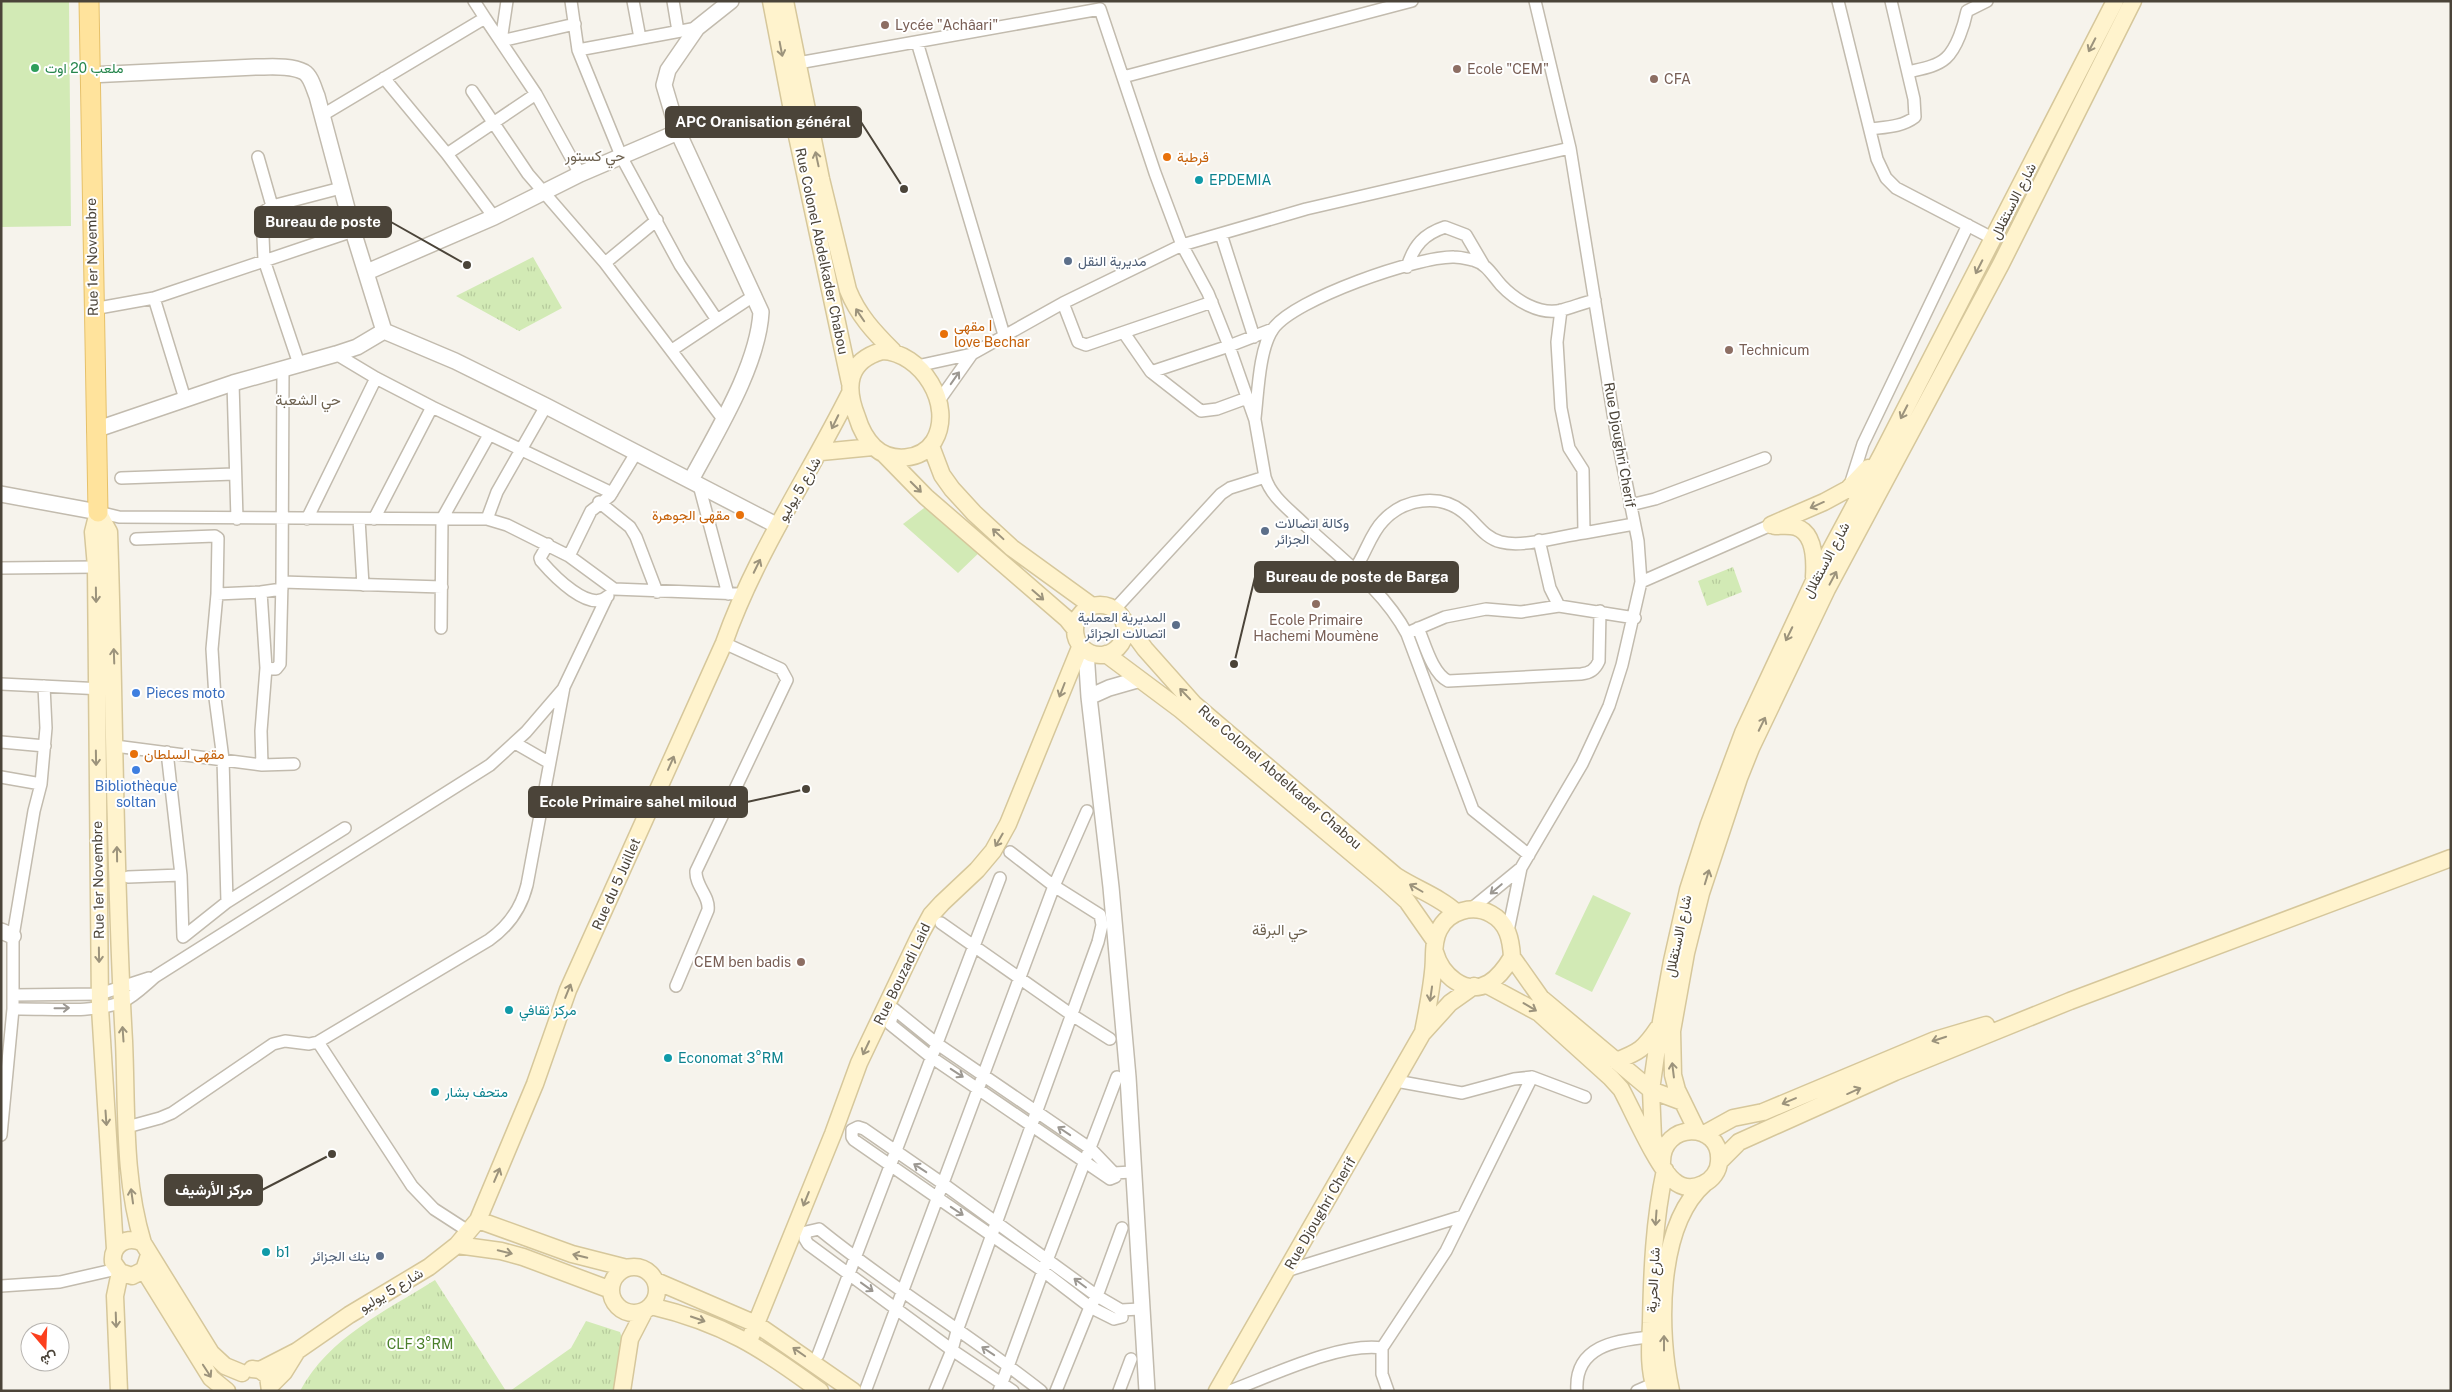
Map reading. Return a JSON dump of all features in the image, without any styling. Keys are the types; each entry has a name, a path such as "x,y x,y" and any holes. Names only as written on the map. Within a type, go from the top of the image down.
{"main road":[{"name":"Rue 1er Novembre","path":"88,1 98,512 93,532 96,567 100,1001 115,1249"},
{"name":"Rue Colonel Abdelkader Chabou","path":"771,1 797,136 850,388"},
{"name":"Rue Colonel Abdelkader Chabou","path":"785,1 821,179 848,290 854,305 866,324 892,351"},
{"name":"شارع الاستقلال","path":"1663,1164 1653,1138 1651,1090 1660,1027 1688,890 1708,824 1743,732 1814,581 1994,239 2114,1"},
{"name":"شارع الاستقلال","path":"1701,1132 1683,1102 1673,1075 1672,1031 1678,994 1701,894 1725,818 1751,748 1827,589 2001,264 2132,1"},
{"path":"878,450 893,456 910,458 923,453 931,446 938,434 940,423 938,402 929,379 905,356 892,351 882,351 862,359 855,369 850,388 861,429 878,450 926,498 1067,619 1075,629"},
{"name":"شارع 5 يوليو","path":"778,526 821,452 850,388"},
{"path":"931,446 942,475 952,489 974,512 1012,548 1092,606"},
{"name":"شارع 5 يوليو","path":"821,452 878,450"},
{"path":"1771,525 1824,502 1848,489 1882,454"},
{"name":"Rue 1er Novembre","path":"98,512 109,532 115,688 121,995 127,1127 132,1202 145,1256"},
{"path":"1771,525 1797,527 1808,537 1815,556 1814,581"},
{"name":"Rue du 5 Juillet","path":"473,1225 535,1084 568,990 724,643 736,594 778,526"},
{"path":"1104,605 1118,614 1125,630 1123,641 1116,650 1096,655 1084,648 1076,637 1075,629 1080,615 1092,606 1104,605"},
{"name":"Rue Colonel Abdelkader Chabou","path":"1118,614 1173,682 1202,710 1396,876 1421,892 1464,911"},
{"name":"Rue Bouzadi Laid","path":"749,1341 833,1134 859,1063 897,981 931,915 993,851 1008,824 1084,648"},
{"name":"Rue Colonel Abdelkader Chabou","path":"1106,654 1137,680 1181,710 1386,882 1407,901 1435,947"},
{"path":"1435,947 1438,963 1452,980 1480,985 1539,1013 1597,1063 1621,1089 1669,1177 1681,1186 1697,1187 1705,1184 1712,1178 1719,1162 1740,1142 1895,1072 2070,1001 2451,858"},
{"path":"1422,1034 1430,1002 1435,947 1439,929 1447,920 1464,911 1482,910 1492,915 1508,931 1512,957 1541,998 1651,1090 1683,1102"},
{"path":"1422,1034 1450,1003 1498,976 1512,957"},
{"path":"1663,1164 1666,1144 1674,1136 1684,1131 1701,1132 1733,1118 1763,1112 1934,1040 2070,1001"},
{"path":"1616,1061 1634,1055 1643,1049 1660,1027"},
{"name":"Rue Djoughri Cherif","path":"1217,1391 1422,1034"},
{"path":"1701,1132 1716,1146 1719,1162"},
{"name":"شارع الحرية","path":"1655,1387 1650,1365 1651,1286 1657,1206 1663,1164"},
{"name":"شارع الحرية","path":"1671,1391 1664,1351 1668,1262 1681,1219 1693,1194 1705,1184"},
{"path":"473,1225 627,1268"},
{"name":"شارع 5 يوليو","path":"242,1374 250,1369 260,1370 297,1351 349,1315 429,1266 457,1245 473,1225"},
{"path":"119,1391 115,1296 119,1271 113,1257 115,1249 128,1240 145,1256 211,1353 225,1366 242,1374 238,1380 237,1391"},
{"path":"457,1245 494,1250 522,1257 611,1290"},
{"path":"119,1271 132,1276 145,1256"},
{"path":"145,1256 211,1378 227,1391"},
{"path":"820,1391 749,1341 709,1323 648,1308 629,1312 622,1309 615,1303 611,1290 617,1274 634,1266 647,1270 656,1281 756,1324 859,1390"},
{"path":"622,1391 630,1339 658,1292 656,1281"},
{"path":"622,1309 630,1339"},
{"name":"شارع 5 يوليو","path":"271,1388 297,1351"},
{"path":"260,1370 268,1376 271,1388"}],"street":[{"path":"474,1 536,94 580,174"},
{"path":"501,42 507,1"},
{"path":"571,1 578,50 622,158 680,265 717,320"},
{"path":"633,1 640,38"},
{"path":"673,1 678,31"},
{"path":"1,494 119,517 487,519 507,525 548,544 569,556 614,589 736,594 695,482 747,367 760,332 761,312 755,295 717,219 678,132 664,85 668,70 697,28 731,1"},
{"path":"1123,77 1412,1"},
{"name":"Rue Djoughri Cherif","path":"1521,868 1582,764 1609,706 1635,618 1641,582 1634,524 1616,432 1570,148 1535,1"},
{"path":"1838,1 1876,159 1886,178 1896,188 1994,239"},
{"path":"1870,129 1908,123 1915,117 1914,99 1891,1"},
{"path":"1908,72 1927,67 1946,57 1961,30 1968,10 1986,1"},
{"path":"798,63 916,42 1099,5 1155,173 1182,245 1212,302 1229,346 1255,420 1265,477 1274,494 1391,608 1407,634 1473,810 1529,855"},
{"path":"321,116 485,18"},
{"path":"501,42 575,24"},
{"path":"578,50 697,28"},
{"path":"916,42 1004,335"},
{"path":"89,75 281,67 304,72 310,79 353,231 384,331"},
{"path":"384,78 447,154 494,216"},
{"path":"472,91 528,174 605,263 723,419"},
{"path":"447,154 536,94"},
{"path":"367,272 544,193 580,174 622,158 678,132"},
{"path":"917,366 972,354 1063,303 1182,245 1306,209 1570,148"},
{"path":"258,158 272,206"},
{"path":"299,364 264,260 262,213 272,206 341,188"},
{"path":"605,263 657,220"},
{"path":"1848,489 1863,444 1901,360 1968,225"},
{"path":"1407,267 1410,256 1425,236 1445,227 1466,235 1483,264 1501,285 1524,304 1542,309 1561,310 1595,300"},
{"path":"93,308 154,298 353,231"},
{"path":"1221,234 1254,337"},
{"path":"1151,372 1273,329 1292,311 1313,299 1358,281 1407,267 1454,257 1483,264"},
{"path":"672,350 755,295"},
{"path":"154,298 185,399"},
{"path":"1063,303 1078,342 1086,345 1212,302"},
{"path":"1561,310 1557,342 1561,408 1570,448 1583,470 1584,532"},
{"path":"1255,420 1265,350 1273,329"},
{"path":"95,430 233,383 357,347 384,331"},
{"path":"384,331 454,361 546,406 778,526"},
{"path":"1124,333 1151,372 1201,411 1218,409 1247,398"},
{"path":"336,354 376,378 432,407 521,452 612,494"},
{"path":"938,402 972,354"},
{"path":"266,668 276,668 280,664 283,519 281,434 284,368"},
{"path":"307,519 376,378"},
{"path":"233,383 234,474 237,518"},
{"path":"487,519 497,492 546,406"},
{"path":"374,519 432,407"},
{"path":"441,628 442,519 489,435"},
{"path":"569,556 591,510 599,502 612,494 636,453"},
{"path":"1630,506 1655,499 1765,458"},
{"path":"121,478 234,474"},
{"path":"1118,614 1221,494 1230,488 1265,477"},
{"path":"1354,570 1382,522 1397,510 1424,499 1437,500 1461,510 1489,538 1502,543 1539,540 1634,524"},
{"path":"599,502 630,527 636,537 657,592"},
{"path":"359,519 363,585"},
{"path":"1641,582 1771,525"},
{"path":"136,539 215,536 218,538 217,594 212,649 215,698 223,759 227,902"},
{"path":"1539,540 1550,588 1559,606"},
{"path":"548,544 540,558 544,565 584,599 597,602 606,599"},
{"path":"1,568 96,567"},
{"path":"217,594 262,592 282,586 363,585 442,587"},
{"path":"127,1127 172,1113 273,1044 285,1041 305,1044 318,1042 489,940 507,926 520,907 527,885 548,762 564,687 606,599 614,589"},
{"path":"262,592 266,668 261,731 262,765"},
{"path":"1407,634 1445,617 1486,609 1521,612 1559,606 1635,618"},
{"path":"1418,628 1437,671 1442,678 1448,681 1573,675 1588,673 1596,668 1599,655 1600,611"},
{"path":"676,986 708,910 708,901 697,880 696,871 786,680 781,669 724,643"},
{"path":"1084,648 1112,897 1128,1077 1140,1309 1147,1391"},
{"path":"1089,697 1109,688 1137,680"},
{"path":"1,684 97,689 115,688"},
{"path":"1,1135 14,995 7,933 34,811 42,784 45,746 44,686"},
{"path":"13,1009 100,1001 121,995 134,995 156,976 480,771 515,743 564,687"},
{"path":"1,742 45,746"},
{"path":"515,743 548,762"},
{"path":"115,746 262,765 294,764"},
{"path":"167,752 181,875 183,937 227,902 345,828"},
{"path":"1,777 42,784"},
{"path":"859,1390 896,1309 936,1197 1021,978 1054,886 1086,811"},
{"path":"935,1391 952,1350 957,1331 1098,942 1102,920 1100,916 1054,886 1010,852"},
{"path":"1464,911 1521,868"},
{"path":"1508,931 1521,868"},
{"path":"128,877 181,875"},
{"path":"818,1355 850,1275 894,1151 972,946 1000,878"},
{"path":"941,923 1072,1015 1110,1039"},
{"path":"14,995 100,1001"},
{"path":"936,1043 894,1009 890,1024 931,1056 980,1081 1036,1112 1091,1149 1114,1173 1115,1178 1110,1179 1032,1125 980,1081 936,1043"},
{"path":"318,1042 412,1186 434,1209 473,1225"},
{"path":"1001,1386 1042,1270 1091,1149 1117,1077"},
{"path":"1388,1391 1382,1374 1382,1348 1446,1251 1532,1077"},
{"path":"1396,1081 1462,1093 1514,1079 1532,1077 1585,1097"},
{"path":"1121,1310 1122,1316 1114,1319 1090,1308 1042,1270 890,1163 854,1140 852,1130 858,1127 864,1129 1047,1258 1097,1296 1121,1310 1140,1309"},
{"path":"1114,1173 1132,1172"},
{"path":"1286,1271 1463,1216"},
{"path":"1056,1391 1090,1308 1097,1296 1122,1228"},
{"path":"1013,1391 1001,1386 808,1244 805,1238 806,1232 819,1229 855,1258 957,1331 1008,1364 1041,1391"},
{"path":"1,1286 60,1282 119,1271"},
{"path":"1577,1391 1576,1380 1581,1368 1593,1352 1607,1344 1622,1339 1650,1337"},
{"path":"1230,1391 1346,1350 1367,1346 1382,1348"},
{"path":"1119,1391 1131,1359"},
{"path":"1637,1391 1655,1387"}],"green space":[{"name":"ملعب 20 اوت","path":"1,1 69,1 71,226 1,227"},
{"path":"533,257 562,308 519,331 456,296"},
{"path":"932,502 984,548 958,573 903,524"},
{"path":"1733,567 1742,592 1707,606 1698,581"},
{"path":"1593,895 1631,913 1592,992 1555,974"},
{"name":"CLF 3°RM","path":"435,1280 506,1391 300,1391 326,1355 343,1340 378,1315"},
{"path":"586,1321 620,1332 623,1341 615,1391 510,1391 571,1348"}],"place":[{"name":"Lycée \"Achâari\"","path":"885,25"},
{"name":"ملعب 20 اوت","path":"35,68"},
{"name":"Ecole \"CEM\"","path":"1457,69"},
{"name":"CFA","path":"1654,79"},
{"name":"قرطبة","path":"1167,157"},
{"name":"EPDEMIA","path":"1199,180"},
{"name":"APC Oranisation général","path":"904,189"},
{"name":"مديرية النقل","path":"1068,261"},
{"name":"Bureau de poste","path":"467,265"},
{"name":"مقهى I love Bechar","path":"944,334"},
{"name":"Technicum","path":"1729,350"},
{"name":"مقهى الجوهرة","path":"740,515"},
{"name":"وكالة اتصالات الجزائر","path":"1265,531"},
{"name":"Ecole Primaire Hachemi Moumène","path":"1316,604"},
{"name":"المديرية العملية اتصالات الجزائر","path":"1176,625"},
{"name":"Bureau de poste de Barga","path":"1234,664"},
{"name":"Pieces moto","path":"136,693"},
{"name":"مقهى السلطان","path":"134,754"},
{"name":"Bibliothèque soltan","path":"136,770"},
{"name":"Ecole Primaire sahel miloud","path":"806,789"},
{"name":"CEM ben badis","path":"801,962"},
{"name":"مركز ثقافي","path":"509,1010"},
{"name":"Economat 3°RM","path":"668,1058"},
{"name":"متحف بشار","path":"435,1092"},
{"name":"مركز الأرشيف","path":"332,1154"},
{"name":"b1","path":"266,1252"},
{"name":"بنك الجزائر","path":"380,1256"}],"district":[{"name":"حي كستور","path":"595,156"},
{"name":"حي الشعبة","path":"308,400"},
{"name":"حي البرقة","path":"1280,930"}]}
